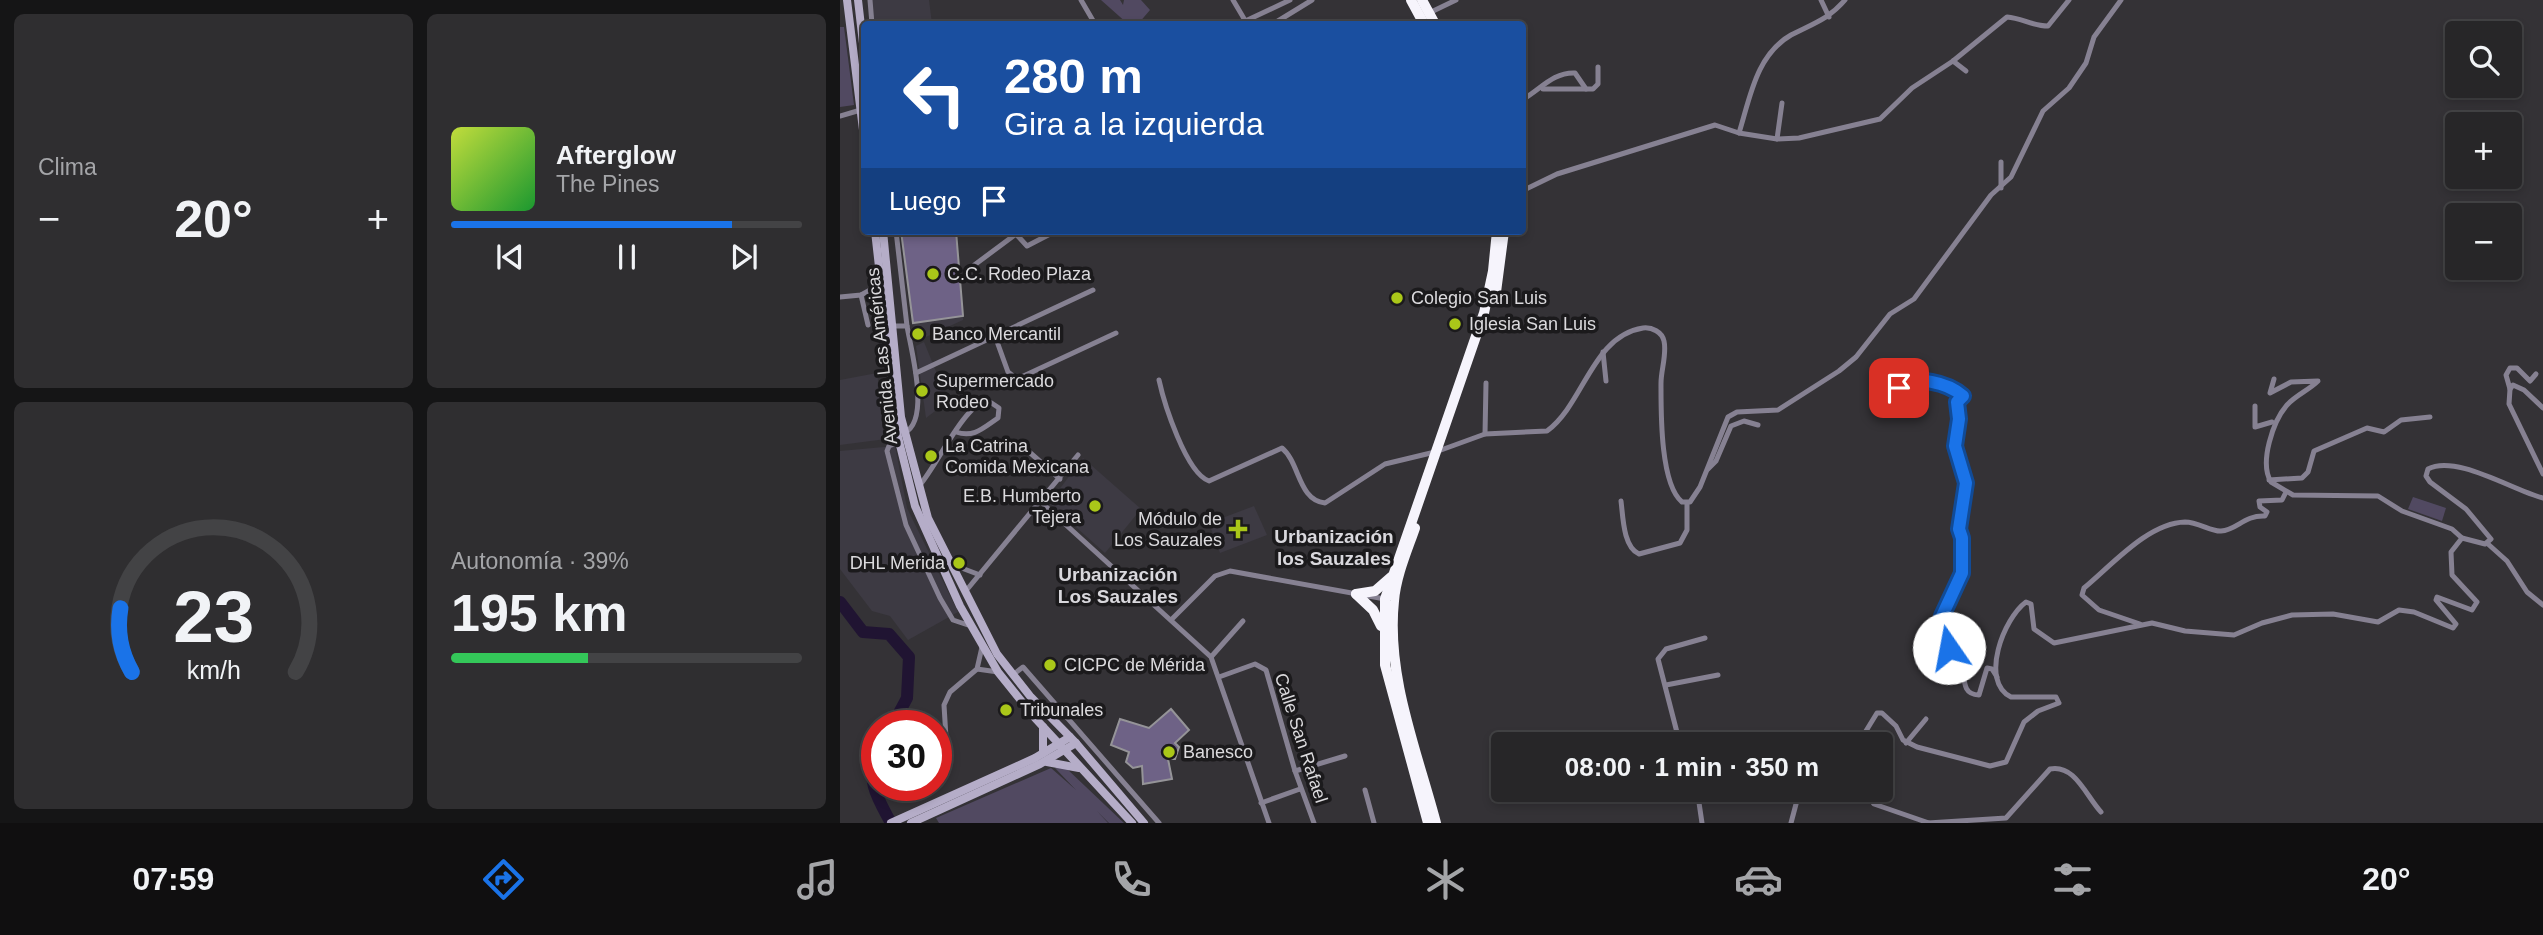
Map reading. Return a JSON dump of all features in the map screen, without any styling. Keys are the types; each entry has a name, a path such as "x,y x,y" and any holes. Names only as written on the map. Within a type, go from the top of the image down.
{"highway":[{"path":"1411,0 1422,21"},
{"path":"1422,0 1433,21"},
{"path":"1436,823 1397,681 1389,600 1490,293 1497,235"},
{"path":"1428,823 1385,665 1383,631 1391,577 1489,318 1502,267 1504,235"},
{"path":"1356,594 1375,591 1391,577"},
{"path":"1356,594 1373,610 1383,631"}],"street":[{"path":"847,0 861,96"},
{"path":"858,0 861,26"},
{"path":"870,0 872,21"},
{"path":"1081,0 1094,21"},
{"path":"1233,0 1242,21"},
{"path":"1247,21 1290,0"},
{"path":"1297,0 1301,8"},
{"path":"1278,21 1312,0"},
{"path":"1429,13 1456,0"},
{"path":"1821,0 1829,18"},
{"path":"1739,134 1762,62 1788,37 1829,18 1845,0"},
{"path":"1526,189 1557,174 1715,125 1739,134 1777,139 1799,138 1880,120 1912,88 1953,61 2007,17 2017,18 2031,26 2048,26 2069,0"},
{"path":"1687,503 1696,496 1728,417 1737,412 1778,410 1839,372 1856,357 1890,314 1914,299 1983,205 2011,177 2043,111 2069,88 2085,64 2094,37 2121,0"},
{"path":"1953,61 1966,71"},
{"path":"1526,98 1544,89 1593,89 1598,84 1598,67"},
{"path":"1544,89 1551,79 1565,73 1575,73 1586,89"},
{"path":"1777,139 1782,103"},
{"path":"840,116 861,111"},
{"path":"853,115 861,122"},
{"path":"2001,162 2001,188"},
{"name":"Avenida Las Américas","path":"875,235 899,442 915,506 961,595 997,654 1144,823"},
{"name":"Avenida Las Américas","path":"883,235 904,433 929,518 951,564 971,626 998,671 1043,727 1132,823"},
{"path":"896,235 907,326 916,373 918,416 913,428 904,433"},
{"path":"974,266 1013,235"},
{"path":"1017,235 1027,246 1048,235"},
{"path":"840,297 861,295 881,284"},
{"path":"890,289 902,287"},
{"path":"916,373 1093,290"},
{"path":"861,295 868,325"},
{"path":"893,326 907,326"},
{"path":"1159,380 1171,422 1198,473 1209,481 1282,448 1292,460 1309,496 1315,502 1325,503 1385,464 1438,451 1485,434 1547,431 1566,413 1603,352 1630,333 1644,328 1661,334 1664,342 1661,382 1662,435 1676,498 1687,503"},
{"path":"995,336 1007,372 1017,379 1116,333"},
{"path":"1603,352 1606,382"},
{"path":"2536,374 2530,381 2516,368 2510,368 2506,375 2510,389 2509,404 2543,474"},
{"path":"1865,732 1877,713 1892,721 1906,743 1990,766 2006,762 2024,722 2038,711 2057,706 2059,699 2005,694 1999,679 1992,669 1987,668 1980,693 1976,696 1964,686 1962,659 1958,653 1946,648 1941,632 1943,612 1961,578 1963,567 1959,529 1966,477 1955,440 1959,419 1957,402 1963,396 1944,386 1918,380 1908,381 1889,394 1885,388 1890,377"},
{"path":"2274,379 2270,393 2291,382 2318,381 2287,405 2274,432 2266,464 2269,480 2287,492 2378,496 2402,511 2452,529 2462,538 2488,544 2507,561 2527,592 2543,605"},
{"path":"1485,434 1486,383"},
{"path":"2510,389 2513,385 2519,387 2543,408"},
{"path":"919,486 956,432 981,402 992,401 999,408 998,418 975,433 968,436 956,432"},
{"path":"2255,406 2255,426 2263,427 2272,419 2274,432"},
{"path":"2269,480 2302,478 2308,472 2314,450 2343,436 2367,428 2384,432 2401,420 2430,418"},
{"path":"1706,471 1716,461 1731,426 1744,421 1758,425"},
{"path":"899,442 889,446 887,451 906,525 948,614 960,624 971,626"},
{"path":"1027,450 1060,479"},
{"path":"961,595 1042,503 1078,456"},
{"path":"2488,544 2491,539 2484,528 2430,482 2426,476 2428,469 2442,465 2468,470 2543,498"},
{"path":"2142,625 2089,604 2082,595 2084,588 2149,533 2163,525 2199,523 2218,532 2225,531 2244,519 2265,516 2267,512 2260,507 2259,501 2278,502 2287,492"},
{"path":"1621,501 1628,541 1633,552 1639,554 1680,543 1688,530 1687,503"},
{"path":"1042,503 1212,657 1269,823"},
{"path":"1999,679 1997,645 2012,616 2026,602 2031,604 2035,629 2054,643 2152,623 2185,631 2234,635 2262,623 2292,615 2333,614 2378,622 2399,610 2414,612 2453,628 2456,624 2436,600 2437,597 2472,610 2477,602 2450,571 2451,552 2462,538"},
{"path":"951,564 980,575"},
{"path":"1172,619 1214,576 1222,572 1389,600"},
{"path":"1212,657 1243,621"},
{"path":"1677,732 1658,659 1662,652 1705,638"},
{"path":"945,710 950,692 977,669 982,647"},
{"name":"Calle San Rafael","path":"1219,677 1248,665 1262,666 1300,789 1314,823"},
{"path":"1014,674 1023,667 1147,806 1159,823"},
{"path":"977,669 998,671"},
{"path":"1666,685 1718,675"},
{"path":"1044,709 1053,701"},
{"path":"1906,743 1926,719"},
{"path":"1041,759 1043,727"},
{"path":"911,823 1041,759 1073,740"},
{"path":"1295,771 1345,756"},
{"path":"891,823 1041,759 1081,769"},
{"path":"1873,802 1928,823 2006,818 2050,769 2059,767 2072,773 2101,812"},
{"path":"1261,803 1300,789"},
{"path":"1366,790 1374,823"},
{"path":"1699,802 1702,823"},
{"path":"1791,823 1797,802"},
{"path":"1137,813 1147,806"}],"shaded area":[{"path":"868,0 929,0 932,21 871,21"},
{"path":"1101,0 1120,0 1123,5 1124,0 1141,0 1150,10 1141,21 1125,21"},
{"path":"840,27 844,27 854,105 840,107"},
{"path":"963,316 963,320 915,342 913,323"},
{"path":"924,342 948,401 926,418 916,346"},
{"path":"877,373 886,439 840,445 840,380"},
{"path":"895,446 907,508 958,612 908,640 890,616 872,611 840,569 840,451"},
{"name":"E.B. Humberto Tejera","path":"1083,458 1141,509 1105,553 1049,503"},
{"path":"2413,497 2446,508 2442,521 2408,509"},
{"name":"Módulo de Los Sauzales","path":"1254,506 1267,535 1220,553 1209,523"},
{"path":"1051,768 1076,790 1055,768 1066,768 1124,823 1109,823 1097,811 1108,823 939,823 936,818"}],"building":[{"name":"C.C. Rodeo Plaza","path":"902,235 956,235 963,316 913,323"},
{"path":"1171,709 1189,730 1175,743 1179,747 1175,759 1168,759 1172,779 1143,784 1142,766 1133,768 1126,762 1129,752 1111,745 1120,719 1149,728"}],"waterway":[{"path":"840,602 863,632 889,634 909,657 907,698 901,710"},
{"path":"879,801 891,823"}],"place":[{"name":"C.C. Rodeo Plaza","path":"933,274"},
{"name":"Colegio San Luis","path":"1397,298"},
{"name":"Iglesia San Luis","path":"1455,324"},
{"name":"Banco Mercantil","path":"918,334"},
{"name":"Supermercado Rodeo","path":"922,391"},
{"name":"La Catrina Comida Mexicana","path":"931,456"},
{"name":"E.B. Humberto Tejera","path":"1095,506"},
{"name":"Módulo de Los Sauzales","path":"1238,529"},
{"name":"DHL Merida","path":"959,563"},
{"name":"CICPC de Mérida","path":"1050,665"},
{"name":"Tribunales","path":"1006,710"},
{"name":"Banesco","path":"1169,752"}],"district":[{"name":"Urbanización los Sauzales","path":"1334,547"},
{"name":"Urbanización Los Sauzales","path":"1118,585"}],"route":[{"path":"1899,388 1908,381 1918,380 1944,386 1963,396 1957,402 1959,419 1955,446 1966,477 1959,529 1963,567 1961,578 1942,616 1941,632 1946,648 1949,648"}]}
